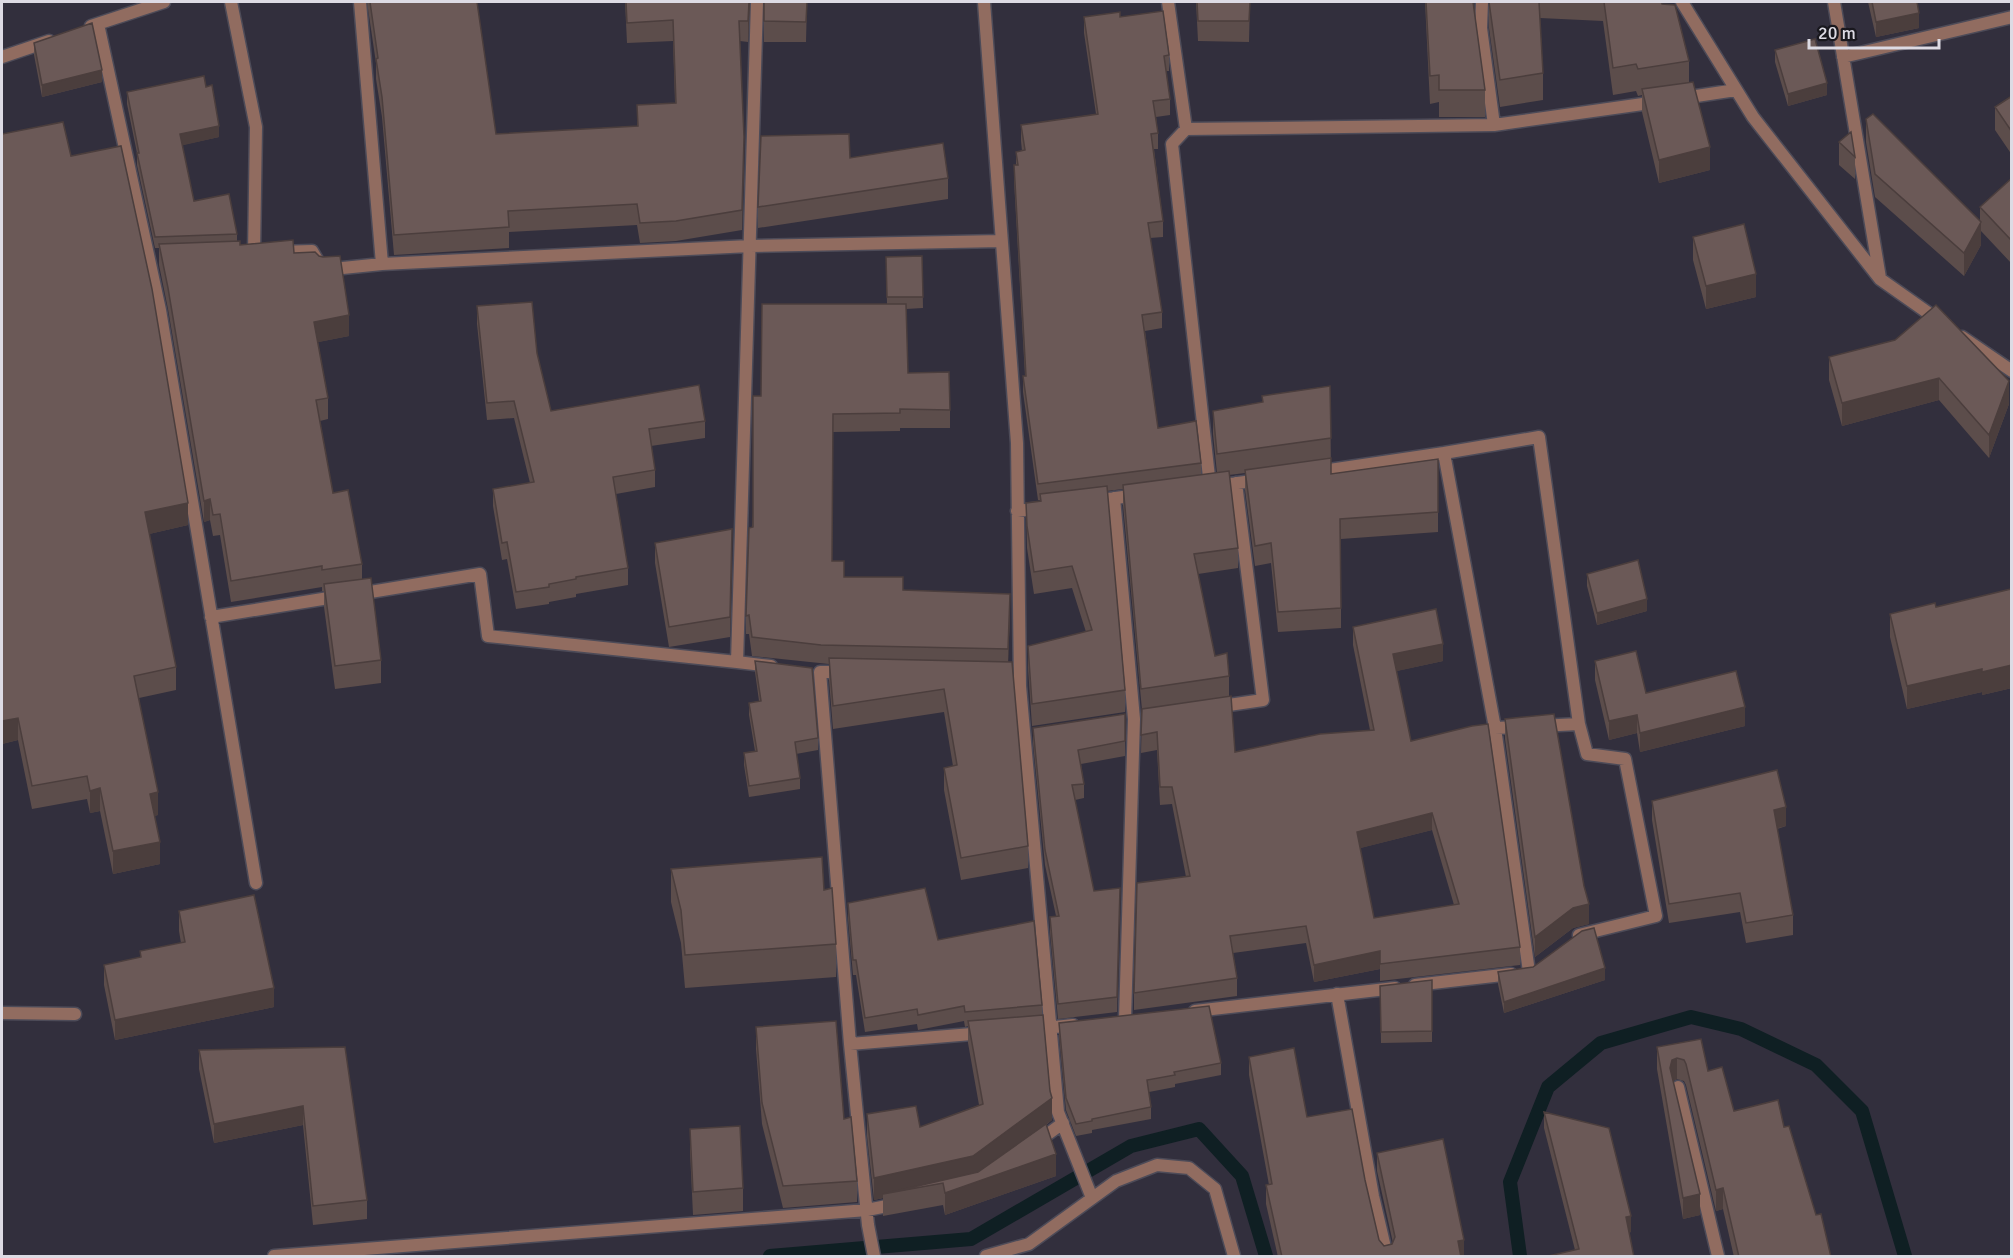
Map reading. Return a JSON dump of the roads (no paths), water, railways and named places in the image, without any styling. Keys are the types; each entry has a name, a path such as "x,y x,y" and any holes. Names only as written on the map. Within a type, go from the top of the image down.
{"street":[{"path":"2,57 164,2"},
{"path":"231,2 255,127 248,253 312,251 323,270 382,264 750,246 1001,241"},
{"path":"360,2 382,264"},
{"path":"737,662 757,2"},
{"path":"984,2 1017,443 1014,676 1029,735 1058,1112 1092,1198"},
{"path":"1168,2 1186,129"},
{"path":"1482,2 1481,28 1494,125"},
{"path":"1682,2 1753,117 1880,279 2012,371"},
{"path":"1834,2 1880,279"},
{"path":"1843,57 2012,17"},
{"path":"98,24 154,256 160,310 256,883"},
{"path":"1273,478 1205,487 1172,144 1186,129 1494,125 1736,90"},
{"path":"1308,473 1539,437 1579,724 1587,754 1625,759 1656,916 1578,935 1570,941"},
{"path":"1184,1012 1533,969 1495,728 1444,453"},
{"path":"1204,709 1263,700 1236,483"},
{"path":"1082,502 1146,494"},
{"path":"1114,498 1134,719 1126,1019"},
{"path":"1017,511 1060,505"},
{"path":"211,617 480,574 488,636 784,668"},
{"path":"855,673 814,671 868,1224 874,1257"},
{"path":"1495,728 1579,724"},
{"path":"1337,994 1373,1196 1387,1257"},
{"path":"2,1013 75,1014"},
{"path":"1015,1031 1083,1024"},
{"path":"850,1044 992,1032"},
{"path":"1678,1087 1718,1257"},
{"path":"1024,1151 1063,1123"},
{"path":"986,1257 1019,1252 1116,1181 1157,1165 1189,1168 1215,1189 1234,1257"},
{"path":"274,1257 867,1210 911,1201"}],"waterway":[{"path":"1520,1256 1510,1182 1548,1087 1601,1043 1691,1017 1741,1029 1816,1065 1862,1111 1905,1256"},
{"path":"770,1256 971,1239 1131,1146 1199,1129 1242,1176 1266,1256"}]}
